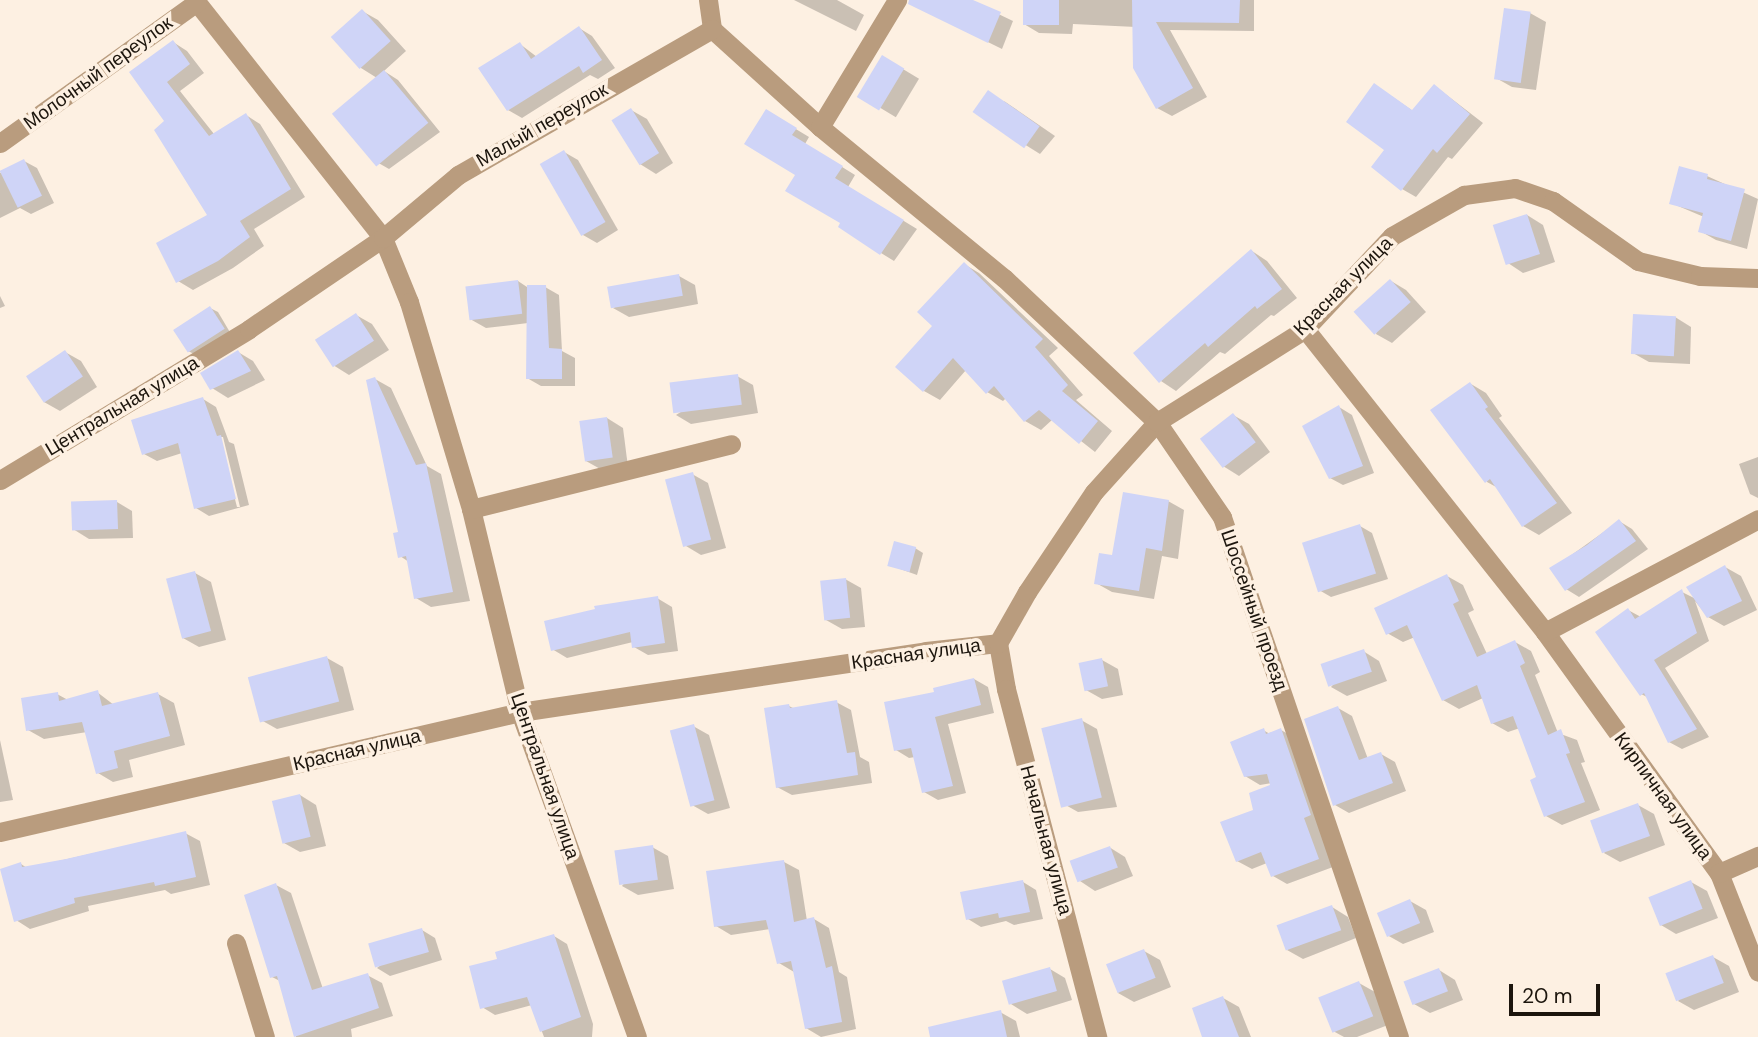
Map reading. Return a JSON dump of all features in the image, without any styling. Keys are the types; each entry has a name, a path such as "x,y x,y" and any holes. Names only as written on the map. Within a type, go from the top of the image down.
{"street":[{"path":"708,0 712,29"},
{"path":"820,127 897,0"},
{"name":"Молочный переулок","path":"0,144 196,1"},
{"name":"Центральная улица","path":"196,1 383,238 409,302 471,509 520,712 637,1037"},
{"name":"Шоссейный проезд","path":"712,29 820,127 1004,278 1157,422 1222,516 1399,1037"},
{"name":"Малый переулок","path":"383,238 458,175 712,29"},
{"name":"Красная улица","path":"0,832 520,712 926,651 998,643 1027,592 1094,492 1157,422 1305,329 1392,236 1464,195 1515,188 1553,201 1638,261 1700,276 1758,278"},
{"name":"Центральная улица","path":"0,480 249,328 383,238"},
{"name":"Кирпичная улица","path":"1305,329 1545,632 1718,873 1758,972"},
{"path":"471,509 731,444"},
{"path":"1545,632 1758,519"},
{"name":"Начальная улица","path":"998,643 1006,689 1097,1037"},
{"path":"1718,873 1758,856"},
{"path":"236,943 265,1037"}],"building":[{"path":"909,0 973,0 1001,12 988,43 908,4"},
{"path":"1023,0 1059,0 1059,25 1023,25"},
{"path":"1132,0 1240,0 1239,23 1156,22 1193,88 1156,109 1133,68"},
{"path":"1504,8 1531,12 1521,83 1494,79"},
{"path":"362,9 391,41 360,69 331,37"},
{"path":"579,26 602,60 583,73 579,66 507,111 478,68 520,42 531,59"},
{"path":"173,40 190,64 167,82 209,136 246,113 291,189 240,221 250,237 218,261 176,283 156,243 207,215 154,130 164,121 129,72"},
{"path":"882,55 904,68 879,110 857,97"},
{"path":"384,70 428,123 376,167 332,114"},
{"path":"1374,83 1412,110 1434,84 1470,114 1437,153 1433,149 1401,191 1371,167 1384,150 1346,122"},
{"path":"988,90 1040,126 1024,148 973,112"},
{"path":"631,108 659,153 640,165 611,120"},
{"path":"766,109 797,128 792,135 843,166 835,178 904,220 880,255 838,227 840,223 785,191 795,175 744,144"},
{"path":"564,150 606,222 581,236 540,164"},
{"path":"24,159 42,196 18,208 0,171"},
{"path":"1679,166 1708,174 1707,179 1745,189 1731,241 1698,232 1703,213 1669,204"},
{"path":"1527,214 1540,254 1506,265 1493,225"},
{"path":"1251,249 1282,289 1257,309 1255,306 1208,347 1205,343 1159,383 1133,353"},
{"path":"964,262 1043,339 1035,347 1068,385 1062,391 1098,421 1079,444 1039,410 1024,422 994,386 986,394 953,358 923,392 895,367 932,326 917,312"},
{"path":"679,274 683,296 611,308 607,287"},
{"path":"1390,279 1411,302 1374,335 1354,312"},
{"path":"518,280 522,314 470,320 465,286"},
{"path":"527,285 546,285 549,348 562,349 562,379 526,379"},
{"path":"210,306 225,329 188,353 173,330"},
{"path":"356,313 374,341 333,367 315,340"},
{"path":"1633,314 1676,316 1674,356 1631,354"},
{"path":"65,350 83,377 44,403 26,376"},
{"path":"238,350 251,371 210,390 200,373"},
{"path":"738,374 742,405 673,413 670,382"},
{"path":"375,377 416,465 426,463 453,592 414,599 406,556 398,558 393,533 398,532 366,380"},
{"path":"1470,382 1488,407 1485,409 1557,503 1522,527 1490,479 1485,483 1430,410"},
{"path":"203,397 217,436 221,435 236,499 194,509 178,443 142,455 131,420"},
{"path":"1339,405 1363,466 1329,479 1302,426"},
{"path":"1233,413 1256,442 1223,468 1200,439"},
{"path":"607,417 613,458 585,461 579,421"},
{"path":"693,472 711,540 683,547 665,480"},
{"path":"1123,492 1169,500 1162,551 1146,548 1139,591 1094,584 1099,553 1112,555"},
{"path":"117,500 118,529 72,531 71,502"},
{"path":"1619,519 1636,541 1565,591 1549,568 1587,545"},
{"path":"1360,524 1376,573 1318,592 1302,543"},
{"path":"894,541 916,547 909,572 887,566"},
{"path":"1725,565 1742,601 1707,618 1686,587"},
{"path":"195,571 211,631 182,639 166,579"},
{"path":"1447,574 1459,601 1453,604 1477,657 1515,640 1525,663 1520,666 1548,735 1561,729 1570,753 1566,754 1585,802 1544,817 1530,780 1536,777 1513,716 1491,724 1477,685 1442,701 1407,625 1386,635 1374,608"},
{"path":"846,578 850,618 824,620 820,581"},
{"path":"1682,589 1697,633 1654,660 1697,729 1668,743 1644,693 1640,696 1595,632 1628,608 1635,619"},
{"path":"658,596 665,643 632,648 630,632 551,651 544,621 595,609 594,606"},
{"path":"1364,649 1372,672 1328,687 1321,664"},
{"path":"327,656 339,701 260,723 248,677"},
{"path":"1102,658 1108,686 1085,691 1079,663"},
{"path":"974,678 981,705 935,717 953,786 922,793 911,748 894,751 884,702 934,692 933,688"},
{"path":"98,690 102,706 158,692 170,736 114,751 118,768 96,774 82,722 26,731 21,698 58,692 59,701"},
{"path":"837,700 847,753 855,752 858,775 776,788 764,708 789,704 790,708"},
{"path":"1338,706 1359,760 1381,752 1393,783 1333,806 1304,719"},
{"path":"1082,718 1102,798 1061,808 1041,728"},
{"path":"694,724 714,800 690,807 670,730"},
{"path":"1264,728 1266,734 1281,728 1311,815 1304,818 1319,859 1271,877 1261,852 1236,862 1220,822 1253,810 1249,793 1270,785 1267,774 1244,777 1230,742"},
{"path":"300,794 311,837 283,844 272,801"},
{"path":"1638,803 1650,836 1602,853 1590,820"},
{"path":"186,831 196,877 155,886 154,882 74,898 75,903 14,922 0,869 21,862 22,867 66,859"},
{"path":"653,845 658,880 619,885 614,850"},
{"path":"1110,846 1118,868 1077,882 1070,861"},
{"path":"784,860 794,922 814,917 826,968 832,966 842,1022 805,1029 791,961 777,964 766,920 714,927 706,871"},
{"path":"1023,880 1030,912 999,918 998,913 966,920 960,892"},
{"path":"1691,880 1703,909 1660,926 1648,897"},
{"path":"276,883 312,990 368,973 379,1008 294,1037 277,976 270,978 244,895"},
{"path":"1410,899 1420,923 1387,937 1377,913"},
{"path":"1332,905 1341,930 1286,951 1277,925"},
{"path":"422,928 429,952 375,967 368,943"},
{"path":"554,934 581,1017 540,1032 527,997 480,1009 469,966 497,959 495,952"},
{"path":"1144,949 1156,978 1118,993 1106,964"},
{"path":"1713,955 1724,983 1676,1001 1665,973"},
{"path":"1050,967 1057,991 1009,1005 1002,981"},
{"path":"1439,968 1448,991 1412,1005 1404,982"},
{"path":"1359,981 1373,1016 1332,1033 1318,997"},
{"path":"1223,996 1239,1037 1202,1037 1192,1008"},
{"path":"1001,1010 1007,1037 930,1037 928,1027"}]}
